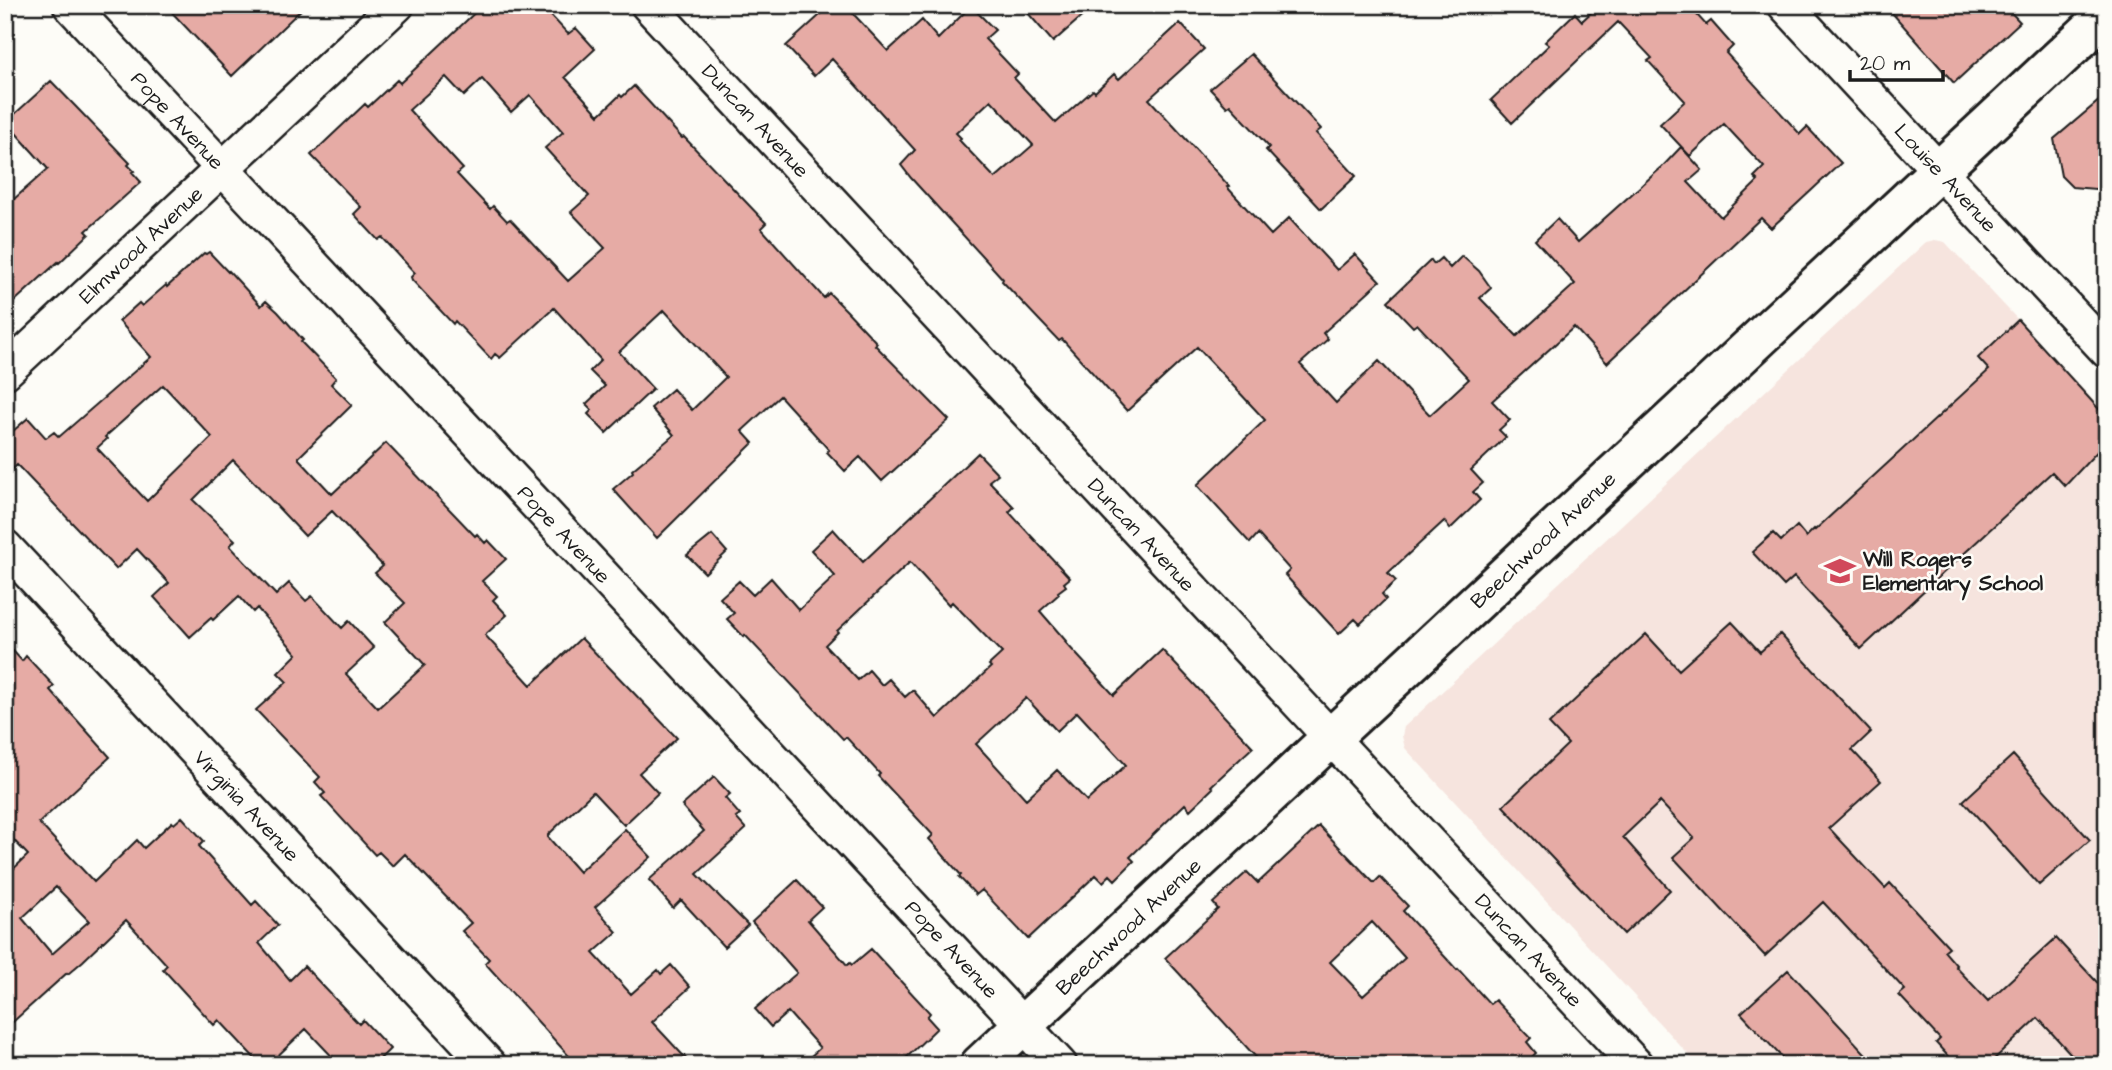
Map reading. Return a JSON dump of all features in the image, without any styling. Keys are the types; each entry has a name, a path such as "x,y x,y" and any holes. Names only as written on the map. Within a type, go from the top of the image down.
{"street":[{"name":"Pope Avenue","path":"70,5 1060,1065"},
{"name":"Elmwood Avenue","path":"5,372 397,5"},
{"name":"Duncan Avenue","path":"648,5 1636,1065"},
{"name":"Louise Avenue","path":"1785,5 2107,351"},
{"name":"Beechwood Avenue","path":"980,1065 2107,14"},
{"name":"Virginia Avenue","path":"5,547 489,1065"}],"shaded area":[{"name":"Will Rogers Elementary School","path":"1926,242 1945,242 2107,415 2107,1065 1698,1065 1405,748 1402,736 1404,727"}],"building":[{"path":"165,5 306,5 232,76"},
{"path":"483,5 541,5 568,34 576,28 595,49 565,77 599,115 634,86 766,223 761,228 824,298 829,293 877,343 875,345 949,420 882,481 860,457 845,471 780,396 742,431 753,443 657,538 613,489 674,435 651,408 673,389 692,410 726,377 664,310 619,352 653,389 606,433 588,414 592,410 586,404 605,386 590,371 601,360 554,308 500,358 495,354 491,359 455,321 453,324 412,280 411,277 415,273 382,237 378,240 354,214 361,207 311,155 365,104 368,107 397,80 400,83","holes":["446,77 464,96 482,79 511,112 530,95 563,132 545,148 589,196 571,212 605,248 568,281 510,219 507,221 493,206 490,209 457,174 463,169 409,110"]},
{"path":"831,5 845,5 888,51 922,20 938,39 971,6 995,30 985,39 1018,74 1014,78 1056,123 1114,74 1119,79 1180,23 1204,49 1149,99 1271,235 1289,218 1337,270 1355,254 1380,281 1323,333 1328,339 1300,364 1336,403 1379,361 1430,415 1469,379 1417,324 1413,327 1388,301 1431,260 1434,264 1441,258 1450,268 1462,256 1479,271 1491,288 1480,298 1517,336 1575,284 1535,240 1557,219 1578,242 1681,147 1702,170 1688,182 1721,217 1758,181 1754,177 1764,167 1724,124 1690,156 1660,124 1685,101 1648,61 1652,58 1618,22 1512,123 1491,100 1549,45 1545,42 1575,13 1582,21 1599,5 1688,5 1706,25 1711,21 1733,46 1726,53 1800,134 1807,127 1841,163 1771,228 1761,218 1607,363 1574,327 1492,401 1510,420 1499,430 1506,437 1471,470 1483,483 1473,492 1480,500 1450,529 1444,521 1388,573 1396,581 1382,594 1386,599 1360,624 1355,619 1339,634 1285,575 1290,570 1258,534 1250,543 1197,485 1265,420 1197,347 1127,411 1062,339 1059,341 1002,281 911,178 901,165 915,150 832,59 814,76 786,46","holes":["991,100 1033,145 995,178 959,140 961,138 956,133"]},
{"path":"1021,5 1095,5 1053,42"},
{"path":"1885,5 2004,5 2020,22 1954,83"},
{"path":"1251,54 1321,129 1316,133 1356,176 1321,209 1266,150 1269,147 1230,105 1227,107 1210,89"},
{"path":"51,81 130,163 128,165 134,171 132,172 141,182 86,231 89,234 59,263 5,310 5,207 48,169 6,122"},
{"path":"2107,94 2107,190 2072,187 2061,176 2054,139"},
{"path":"209,252 261,306 266,301 278,312 303,340 301,342 336,378 331,384 352,405 299,457 332,494 386,443 475,536 477,534 485,543 488,540 506,559 482,581 497,596 493,600 507,615 485,635 531,685 581,638 677,738 639,773 658,793 624,825 593,792 548,837 579,872 625,829 651,857 595,907 617,932 593,953 631,994 658,970 661,974 671,965 690,987 652,1022 692,1065 577,1065 485,963 489,959 462,931 471,923 405,854 393,866 379,852 375,855 321,796 325,793 315,782 320,777 256,710 287,682 278,673 297,654 257,608 253,612 239,596 190,637 154,597 169,583 137,549 116,569 17,465 5,476 5,438 28,418 46,438 54,432 59,437 151,357 119,321 139,303 142,306 166,285 167,287","holes":["163,385 212,437 147,501 97,448 107,439 105,437","233,460 305,536 332,511 383,566 375,573 405,603 385,622 425,665 378,708 346,674 374,648 349,621 342,628 312,596 306,601 289,583 276,595 230,546 235,540 193,500"]},
{"path":"2018,320 2107,418 2107,441 2065,486 2052,472 1861,649 1794,577 1784,586 1752,552 1773,533 1781,541 1797,526 1806,537 1815,530 1989,370 1978,358"},
{"path":"978,453 998,474 989,481 1014,507 1009,512 1070,578 1064,583 1066,586 1059,594 1040,611 1114,695 1162,650 1253,747 1211,786 1213,788 1190,810 1185,804 1130,857 1134,861 1115,880 1110,875 1103,882 1096,875 1028,939 982,890 976,895 959,877 961,875 929,839 933,835 878,776 880,774 727,619 734,613 720,598 739,581 753,595 771,578 799,610 835,576 811,550 833,529 863,562","holes":["910,562 949,605 952,602 1002,653 989,665 991,667 937,718 913,690 905,697 889,679 882,685 869,670 858,680 825,645","1026,698 1057,731 1077,712 1126,765 1087,801 1057,770 1026,799 976,744"]},
{"path":"712,535 727,552 705,573 687,555"},
{"path":"1732,622 1760,652 1780,634 1871,732 1852,750 1881,781 1829,828 1885,888 1890,883 1949,947 1944,951 1988,1001 2056,938 2107,993 2107,1065 2081,1065 2038,1018 1988,1065 1956,1065 1936,1043 1940,1039 1899,995 1905,990 1823,902 1765,956 1673,857 1694,838 1660,802 1623,837 1670,890 1624,934 1503,806 1568,744 1549,724 1646,634 1679,670"},
{"path":"5,642 22,661 26,656 54,686 50,690 110,757 39,823 94,882 137,840 144,848 172,822 174,824 182,817 204,841 199,846 252,905 256,901 278,925 259,943 290,980 304,966 359,1024 363,1020 390,1049 374,1065 340,1065 306,1029 268,1065 261,1065 219,1020 214,1025 163,969 167,965 126,920 5,1029 5,877 28,855 5,831","holes":["56,887 89,921 52,954 22,918"]},
{"path":"2013,755 2090,840 2039,885 1963,801"},
{"path":"714,777 730,794 725,798 740,815 736,818 746,829 697,874 748,925 724,947 681,900 673,908 649,880 704,831 682,806"},
{"path":"1319,826 1374,883 1380,877 1408,906 1403,911 1490,1004 1495,1000 1531,1038 1527,1042 1536,1053 1524,1065 1263,1065 1165,958 1218,909 1213,903 1247,872 1258,883","holes":["1372,922 1405,958 1363,996 1330,962"]},
{"path":"797,880 822,907 808,920 847,965 852,965 871,949 930,1013 927,1017 937,1028 899,1065 801,1065 820,1048 788,1012 771,1027 755,1009 797,973 752,922"},
{"path":"1788,970 1876,1065 1789,1065 1741,1013"}],"place":[{"name":"Will Rogers Elementary School","path":"1840,571"}]}
